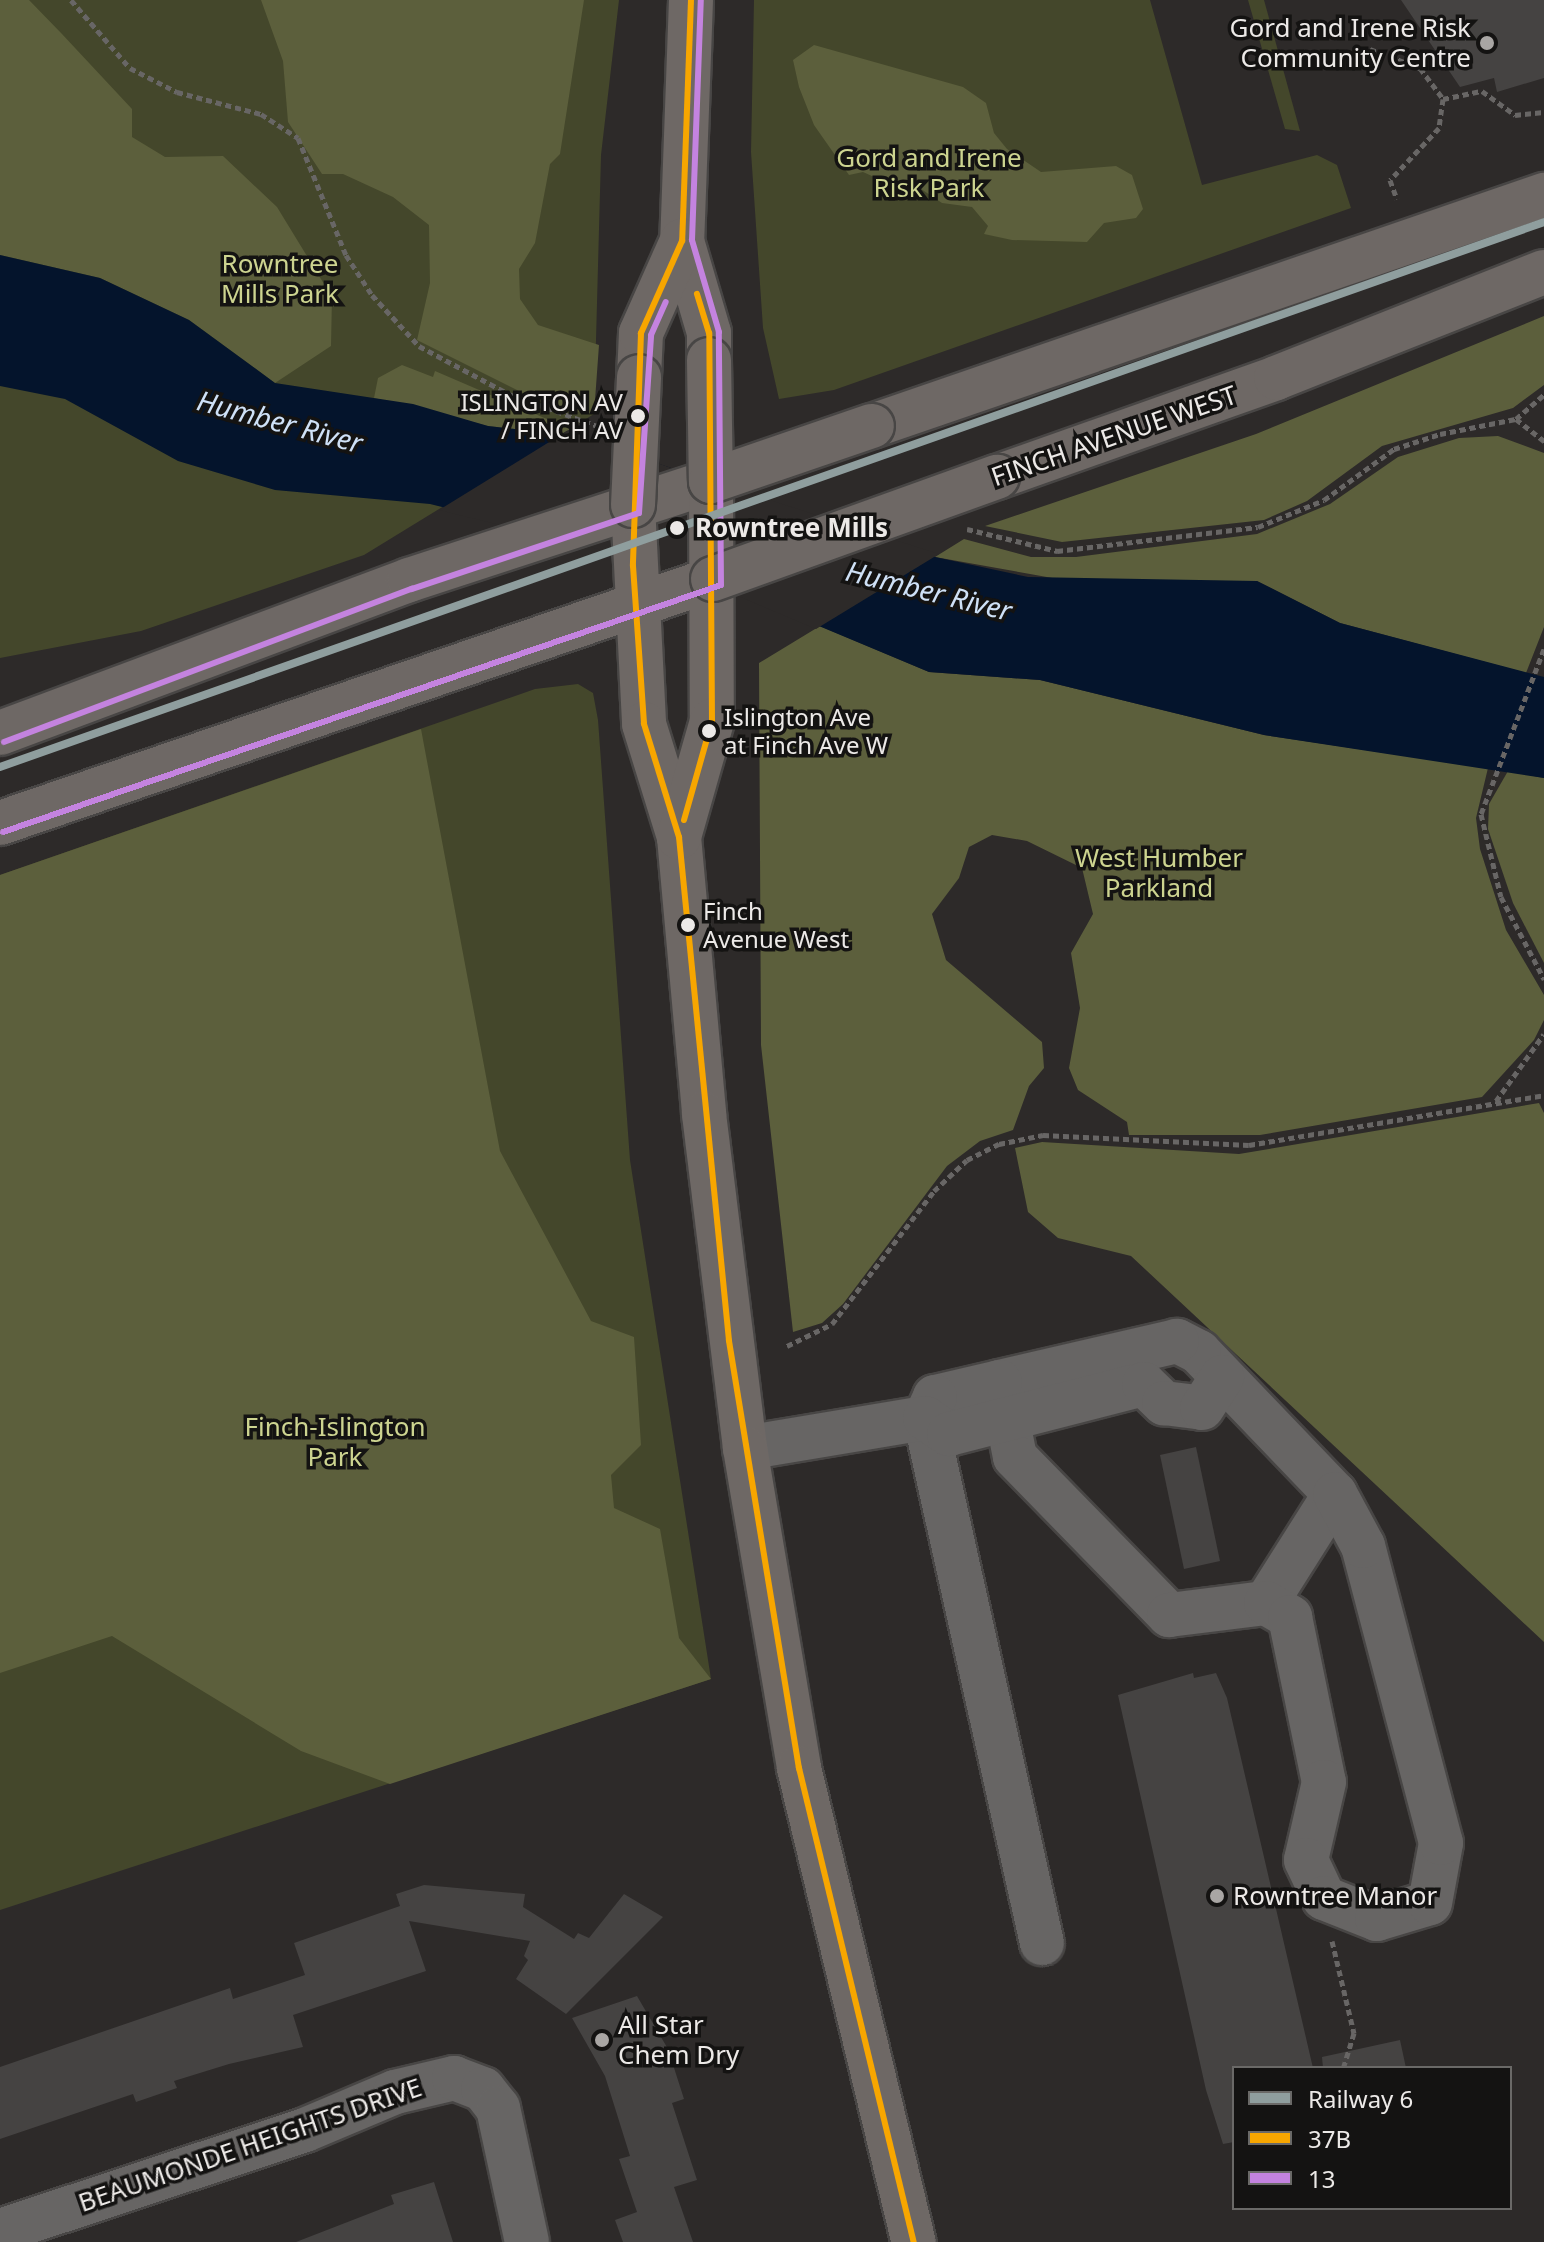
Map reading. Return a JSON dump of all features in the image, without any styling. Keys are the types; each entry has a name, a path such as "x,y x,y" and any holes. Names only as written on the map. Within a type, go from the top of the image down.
{"main road":[{"path":"679,837 712,721 709,333 682,241 691,0"},
{"path":"0,733 409,580 711,481 1544,195"},
{"path":"682,241 641,333 633,505 633,606 644,724 679,837 704,1114 745,1448 799,1768 914,2242"},
{"name":"FINCH AVENUE WEST","path":"0,823 522,641 713,579 1276,378 1544,272"}],"street":[{"path":"1177,1341 1199,1352 1335,1494 1363,1546 1441,1843 1430,1903 1377,1919 1324,1898 1306,1860 1324,1782 1290,1617 1266,1603 1169,1615 1015,1457 1004,1399 1177,1341"},
{"path":"1042,1943 925,1418 935,1397 1004,1399 1144,1384 1164,1403 1202,1408 1222,1377"},
{"path":"745,1448 925,1418"},
{"path":"1266,1603 1335,1494"},
{"name":"BEAUMONDE HEIGHTS DRIVE","path":"0,2231 305,2130 395,2092 454,2078 483,2089 498,2108 527,2242"}],"path":[{"path":"71,0 130,68 177,92 261,114 298,138 346,255 372,295 419,346 509,394 617,432"},
{"path":"1370,49 1420,68 1443,99 1439,128 1390,180 1397,199"},
{"path":"1443,99 1482,91 1515,115 1544,112"},
{"path":"962,527 1057,551 1258,527 1324,500 1394,449 1516,419 1544,395"},
{"path":"1516,419 1544,441"},
{"path":"1544,649 1483,797 1483,840 1501,897 1544,979"},
{"path":"1496,1101 1544,1034"},
{"path":"787,1346 832,1324 934,1191 967,1160 999,1144 1043,1135 1249,1145 1544,1095"},
{"path":"1319,1886 1354,2033 1344,2066"}],"green space":[{"name":"Rowntree Mills Park","path":"0,0 619,0 601,155 594,414 364,555 141,631 0,658"},
{"path":"0,0 29,0 62,34 132,109 132,137 165,157 223,156 277,207 332,297 331,346 275,383 189,320 100,278 0,255"},
{"path":"261,0 584,0 560,154 550,164 535,243 519,269 520,299 538,325 599,345 594,414 553,408 417,340 430,283 429,225 393,197 343,174 322,174 288,122 283,61"},
{"name":"Gord and Irene Risk Park","path":"754,0 1150,0 1202,185 1317,155 1337,165 1351,208 834,390 779,399 763,328 751,152"},
{"path":"1248,0 1264,0 1300,131 1285,129"},
{"path":"814,45 963,87 986,103 994,133 1007,149 1041,172 1116,166 1132,175 1143,209 1136,218 1104,223 1087,242 1012,240 984,234 988,226 972,207 942,203 918,187 894,186 863,172 849,175 814,125 799,87 793,60"},
{"path":"1544,316 1544,385 1513,408 1382,446 1307,501 1264,520 1062,542 985,526 1256,434"},
{"path":"402,365 433,377 435,371 570,429 561,434 488,426 374,398 378,378"},
{"path":"1498,436 1544,453 1544,627 1526,673 1340,623 1257,581 1069,581 935,557 964,539 1031,557 1076,557 1257,534 1330,504 1398,457 1459,438"},
{"name":"West Humber Parkland","path":"820,626 929,672 1040,680 1264,735 1488,768 1476,818 1480,849 1506,930 1544,995 1544,1020 1534,1040 1482,1097 1260,1135 1129,1135 1127,1122 1078,1090 1069,1068 1080,1008 1071,953 1093,914 1082,868 1027,841 992,835 969,847 959,878 932,914 946,960 1042,1042 1044,1068 1029,1086 1013,1130 980,1141 947,1166 843,1304 822,1323 793,1332 761,1045 759,663"},
{"name":"Finch-Islington Park","path":"578,684 593,693 598,720 630,1160 711,1679 0,1910 0,875 535,689"},
{"name":"Finch-Islington Park","path":"421,729 500,1151 591,1321 634,1337 641,1445 611,1475 614,1508 660,1529 679,1638 711,1679 390,1784 301,1751 112,1636 0,1673 0,875"},
{"path":"1508,771 1544,778 1544,963 1513,903 1488,829 1489,804"},
{"path":"1539,1103 1544,1113 1544,1642 1131,1256 1058,1238 1028,1212 1015,1148 1042,1142 1239,1154"}],"water":[{"name":"Humber River","path":"0,255 100,278 189,320 275,383 413,404 488,426 576,436 935,557 1028,577 1257,581 1340,623 1544,677 1544,778 1264,735 1040,680 929,672 668,563 430,504 275,490 178,461 65,399 0,386"}],"pier":[{"path":"567,431 691,475 939,554 816,629 667,566 439,510"}],"building":[{"name":"Gord and Irene Risk Community Centre","path":"1401,0 1544,0 1544,78 1497,92 1494,78 1460,87"},
{"path":"1196,1447 1220,1561 1184,1569 1160,1455"},
{"name":"Rowntree Manor","path":"1193,1673 1194,1678 1216,1673 1227,1698 1313,2066 1232,2066 1232,2142 1223,2144 1206,2090 1118,1695"},
{"path":"424,1885 525,1894 523,1907 574,1939 578,1933 589,1938 624,1894 663,1917 566,2014 516,1979 528,1960 524,1956 530,1941 409,1921 426,1971 293,2015 303,2047 229,2064 174,2081 177,2088 136,2102 133,2094 0,2139 0,2067 230,1988 233,1999 305,1975 294,1943 400,1906 396,1894"},
{"path":"637,1996 668,2049 684,2099 672,2103 697,2180 674,2187 693,2242 623,2242 615,2220 637,2212 619,2159 630,2156 605,2076 572,2018"},
{"path":"1400,2040 1406,2066 1323,2066 1322,2057"},
{"path":"434,2182 453,2242 296,2242 394,2204 391,2195"}],"rail line":[{"name":"6","path":"0,767 1544,222"}],"transit line":[{"name":"37B","path":"691,0 682,241 641,333 633,566 644,724 679,837 729,1341 799,1768 914,2242"},
{"name":"13","path":"3,832 721,585 719,332 692,240 701,0"},
{"name":"37B","path":"684,820 712,721 709,333 697,294"},
{"name":"13","path":"4,742 412,589 639,513 651,335 666,302"}],"place":[{"name":"Gord and Irene Risk Community Centre","path":"1487,43"},
{"name":"ISLINGTON AV / FINCH AV","path":"638,416"},
{"name":"Rowntree Mills","path":"677,528"},
{"name":"Islington Ave at Finch Ave W","path":"709,731"},
{"name":"Finch Avenue West","path":"688,925"},
{"name":"Rowntree Manor","path":"1217,1896"},
{"name":"All Star Chem Dry","path":"602,2040"}]}
